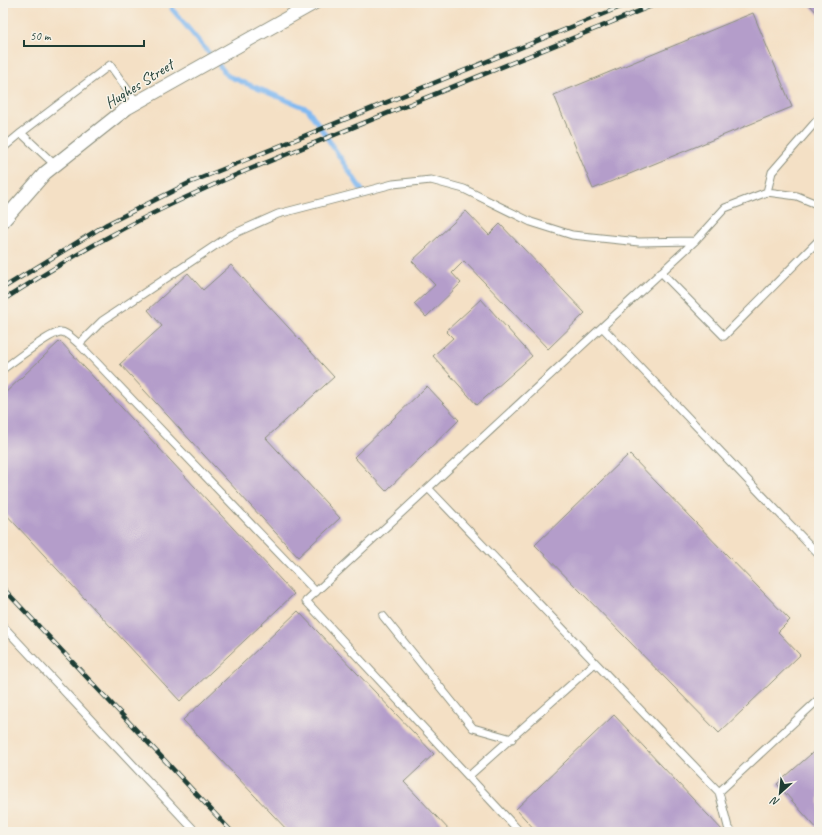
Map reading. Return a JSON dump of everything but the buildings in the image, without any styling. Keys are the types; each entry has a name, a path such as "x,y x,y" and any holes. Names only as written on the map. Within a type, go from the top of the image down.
{"street":[{"name":"Hughes Street","path":"3,221 45,173 127,108 314,3"}],"lane":[{"path":"3,148 110,65 137,103"},
{"path":"767,192 772,172 819,118"},
{"path":"21,133 55,165"},
{"path":"79,344 102,321 232,235 278,214 393,184 431,180 464,189 531,222 572,235 639,242 695,241"},
{"path":"520,832 306,601 695,241 725,208 767,192 797,196 819,206"},
{"path":"661,272 724,336 819,240"},
{"path":"602,327 819,555"},
{"path":"3,370 43,341 59,332 65,333 79,344 316,592"},
{"path":"428,488 719,792 728,826 732,832"},
{"path":"383,616 473,728 512,739"},
{"path":"3,626 196,832"},
{"path":"469,776 595,663"},
{"path":"719,792 819,698"}],"waterway":[{"path":"174,3 172,9 228,76 308,109 365,195"}],"railway":[{"path":"3,288 107,224 189,183 630,3"},
{"path":"3,300 96,244 157,211 205,188 659,3"},
{"path":"3,588 232,832"}]}
